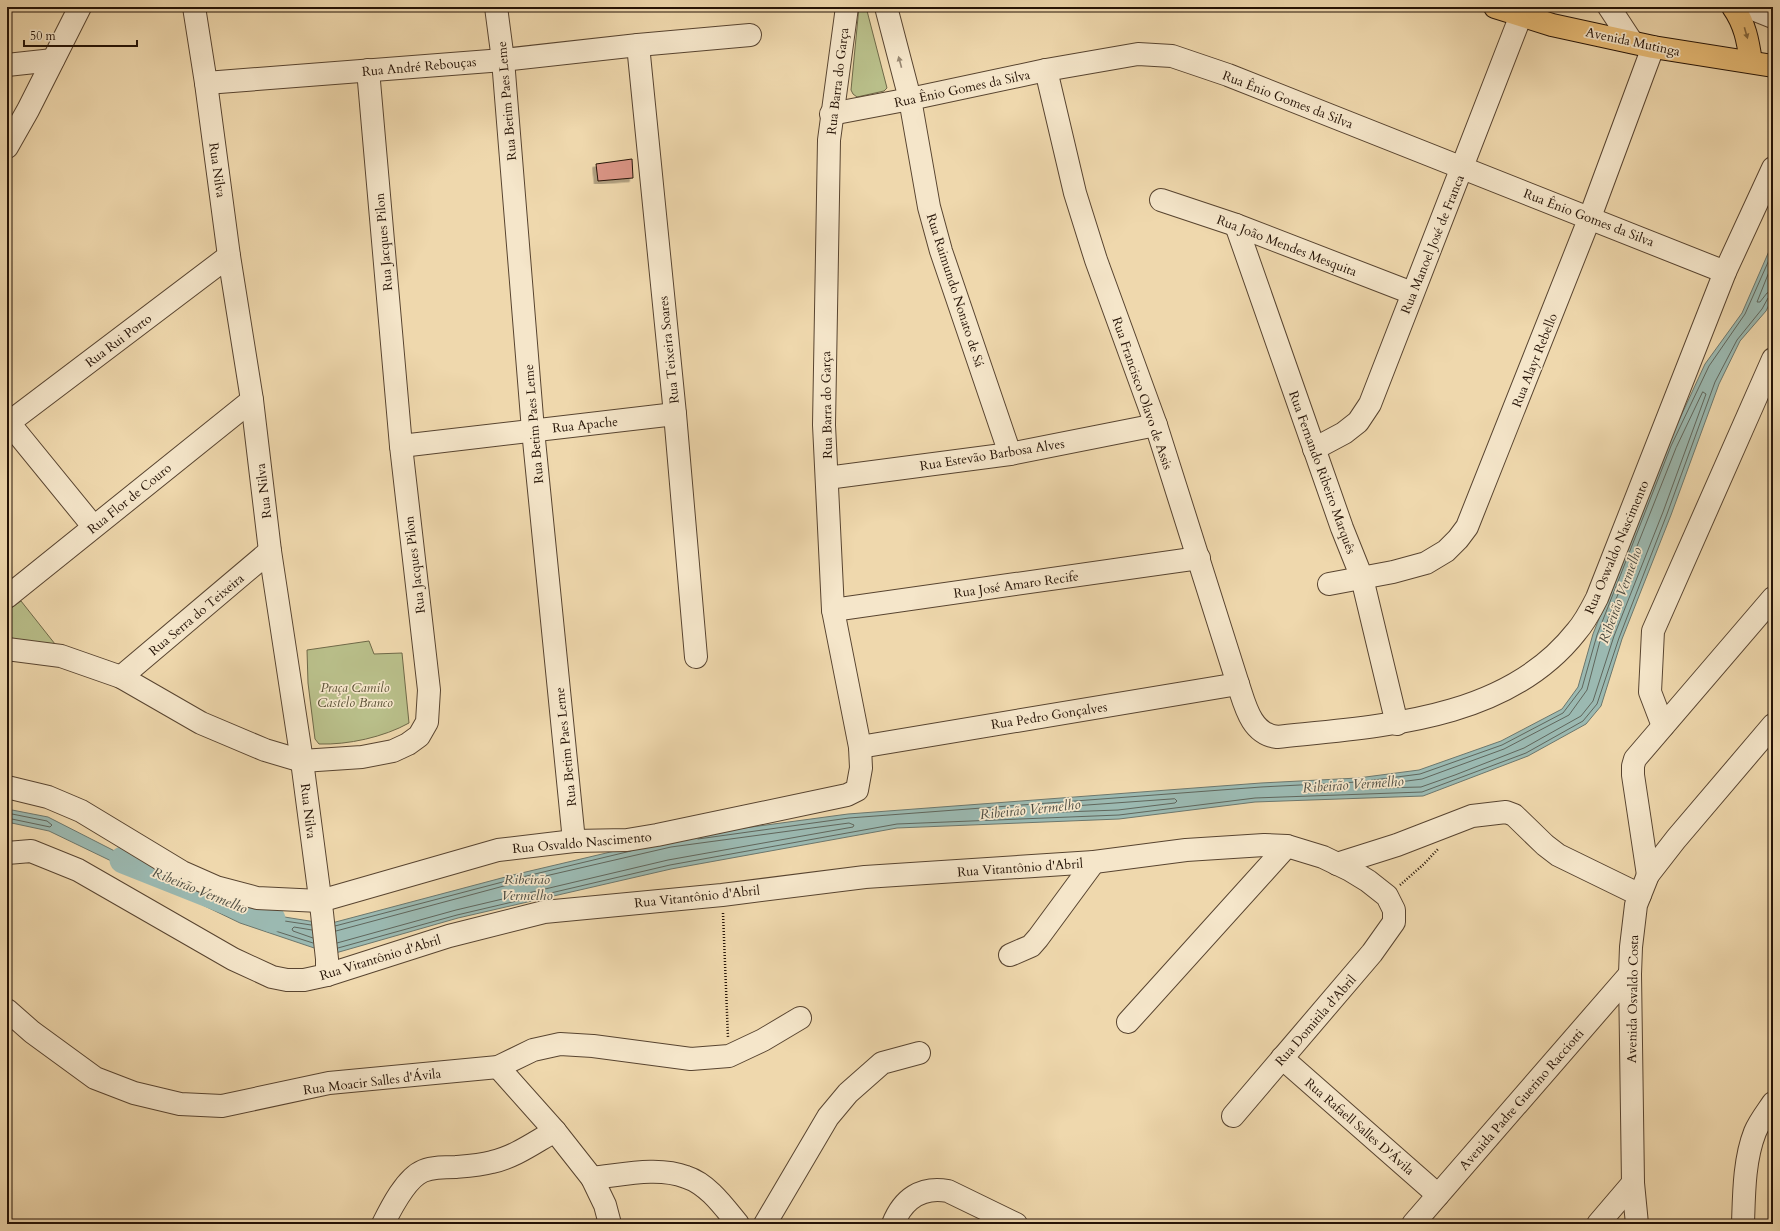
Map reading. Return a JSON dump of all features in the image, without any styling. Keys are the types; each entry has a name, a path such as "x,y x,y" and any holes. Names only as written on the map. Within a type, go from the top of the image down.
{"main road":[{"name":"Avenida Mutinga","path":"1495,7 1552,24 1643,44 1773,66"},
{"path":"1733,7 1744,24 1751,62"}],"street":[{"path":"7,147 80,7"},
{"name":"Rua Nilva","path":"194,7 206,83 229,256 252,400 270,550 302,761 321,907 327,967"},
{"name":"Rua Betim Paes Leme","path":"496,7 503,60 533,430 574,841"},
{"name":"Rua Barra do Garça","path":"847,7 831,114 829,140 824,425 829,556 833,610 860,746 861,768 859,783 856,790 848,795"},
{"name":"Rua Raimundo Nonato de Sá","path":"886,7 910,99 929,207 939,244 1010,454"},
{"path":"1609,7 1643,44"},
{"path":"1748,7 1773,17"},
{"name":"Rua Manoel José de Franca","path":"1314,449 1354,426 1370,404 1521,15"},
{"name":"Rua André Rebouças","path":"206,83 503,60 638,44 750,35"},
{"name":"Rua Teixeira Soares","path":"638,44 675,414 696,656"},
{"name":"Rua Alayr Rebello","path":"1329,584 1426,563 1446,551 1467,527 1590,217 1643,44"},
{"name":"Rua Ênio Gomes da Silva","path":"831,114 1046,70 1138,54 1172,56 1228,75 1590,217 1725,272"},
{"path":"7,65 53,60"},
{"name":"Rua Jacques Pilon","path":"7,649 61,656 121,677 201,723 265,750 302,761 362,757 393,751 408,744 419,736 427,722 429,690 401,446 368,70"},
{"name":"Rua Francisco Olavo de Assis","path":"1046,70 1075,193 1096,260 1156,426 1249,715"},
{"name":"Rua Oswaldo Nascimento","path":"1249,715 1258,729 1266,735 1277,737 1397,724 1453,709 1489,697 1511,686 1543,665 1576,632 1597,598 1615,556 1725,272 1773,168"},
{"name":"Rua João Mendes Mesquita","path":"1161,200 1236,225 1412,293"},
{"name":"Rua Fernando Ribeiro Marquês","path":"1236,225 1314,449 1362,578 1397,724"},
{"name":"Rua Rui Porto","path":"8,423 229,256"},
{"path":"1663,726 1650,692 1653,631 1773,359"},
{"name":"Rua Flor de Couro","path":"7,597 93,526 252,400"},
{"name":"Rua Apache","path":"401,446 675,414"},
{"path":"8,423 93,526"},
{"name":"Rua Estevão Barbosa Alves","path":"827,478 1010,454 1156,426"},
{"name":"Rua Serra do Teixeira","path":"121,677 270,550"},
{"name":"Rua José Amaro Recife","path":"833,610 1199,558"},
{"path":"1337,864 1397,846 1472,816 1506,812 1514,815 1545,845 1558,855 1644,885 1633,766 1637,756 1773,598"},
{"name":"Rua Pedro Gonçalves","path":"860,746 1238,684"},
{"name":"Avenida Osvaldo Costa","path":"1637,1224 1633,1183 1630,974 1633,924 1636,905 1644,885 1676,839 1773,725"},
{"name":"Rua Osvaldo Nascimento","path":"7,787 48,797 81,811 182,872 216,887 257,898 321,907 498,850 574,841 627,840 848,795"},
{"name":"Rua Vitantônio d'Abril","path":"7,853 31,851 78,870 233,959 272,977 287,980 304,980 327,967 544,912 722,894 865,877 1094,862 1186,850 1264,845 1286,846 1323,857 1368,881 1387,896"},
{"path":"1128,1022 1286,846"},
{"path":"1010,955 1031,946 1094,862"},
{"name":"Rua Domitila d'Abril","path":"1233,1116 1378,946 1394,922 1394,910 1387,896"},
{"name":"Avenida Padre Guerino Racciotti","path":"1413,1224 1630,974"},
{"name":"Rua Moacir Salles d'Ávila","path":"7,1010 32,1032 94,1078 134,1094 180,1104 222,1106 329,1084 498,1067"},
{"path":"610,1224 605,1205 592,1178 555,1130 498,1067 533,1050 560,1044 593,1046 691,1059 729,1056 763,1040 800,1018"},
{"path":"765,1224 828,1117 848,1093 882,1063 919,1053"},
{"name":"Rua Rafaell Salles D'Ávila","path":"1282,1058 1438,1195"},
{"path":"1743,1224 1750,1149 1755,1132 1773,1103"},
{"path":"383,1224 407,1184 422,1171 434,1168 494,1162 515,1154 555,1130"},
{"path":"592,1178 667,1172 687,1177 703,1186 724,1206 738,1224"},
{"path":"1598,1224 1633,1183"},
{"path":"893,1224 902,1207 910,1200 926,1190 938,1189 948,1191 1016,1224"}],"path":[{"path":"1387,896 1424,864 1439,848"},
{"path":"722,894 729,1056"}],"green space":[{"path":"859,7 866,7 887,88 884,91 857,97 851,90"},
{"path":"21,601 55,644 7,639 7,611"},
{"name":"Praça Camilo Castelo Branco","path":"369,641 374,654 402,653 409,723 366,739 342,743 319,744 315,739 308,683 307,650"}],"water":[{"name":"Ribeirão Vermelho","path":"1773,242 1773,297 1766,311 1740,341 1719,384 1671,515 1622,639 1601,706 1586,724 1528,756 1423,796 1255,802 1119,819 897,828 671,869 458,918 332,954 240,923 49,831 7,822 7,809 48,817 195,892 266,914 328,924 513,875 670,838 848,814 1261,783 1358,778 1419,770 1501,741 1562,709 1578,687 1593,634 1668,444 1705,364 1742,313"}],"building":[{"path":"632,159 633,178 598,181 596,164"}],"waterway":[{"name":"Ribeirão Vermelho","path":"123,860 272,919"}]}
